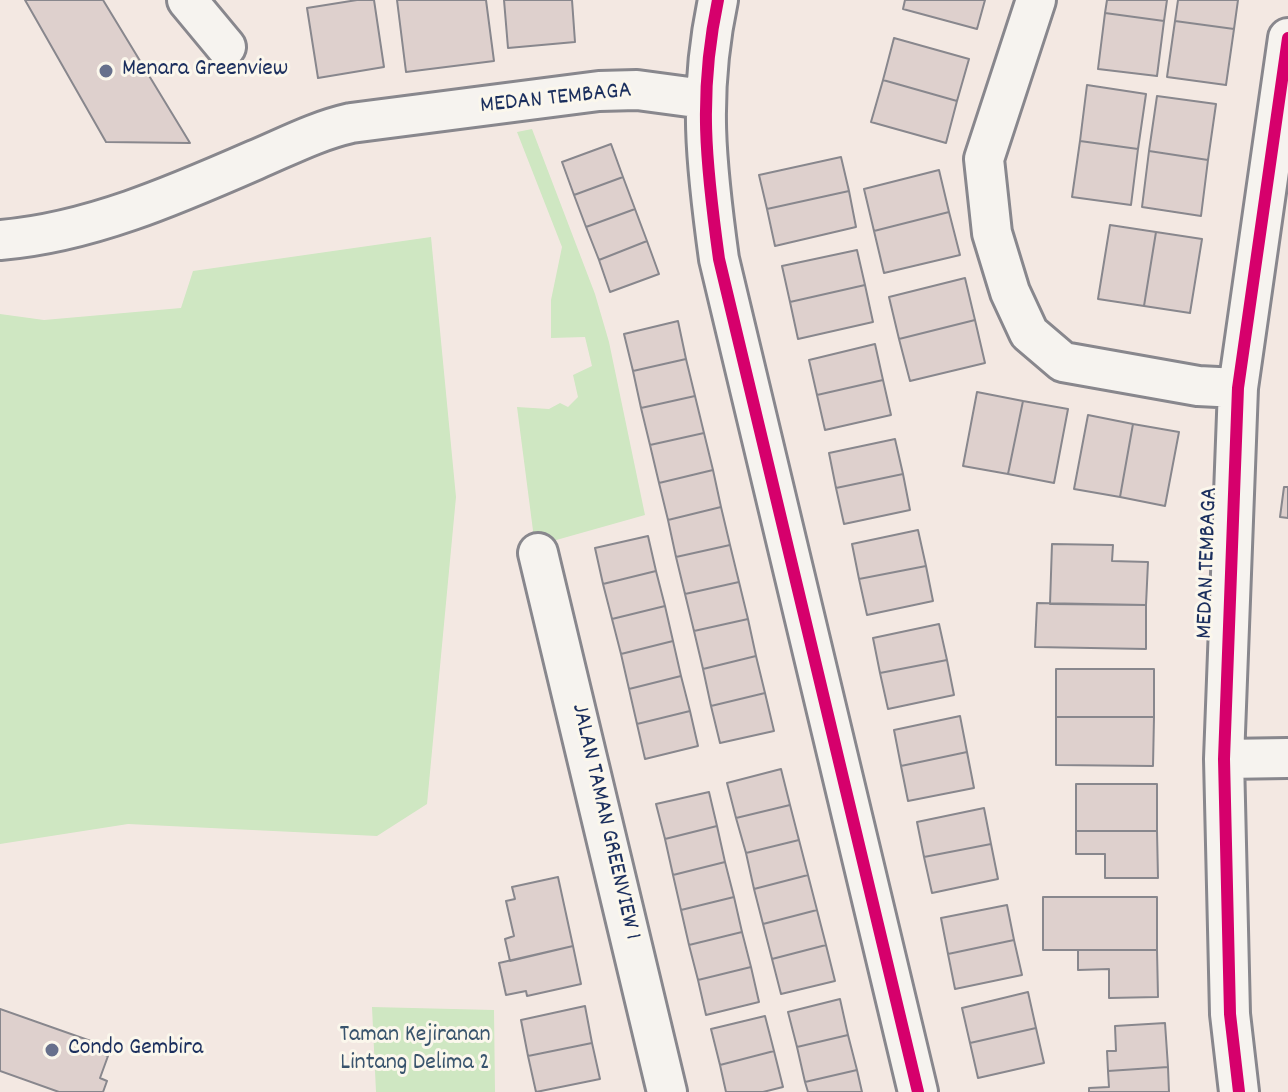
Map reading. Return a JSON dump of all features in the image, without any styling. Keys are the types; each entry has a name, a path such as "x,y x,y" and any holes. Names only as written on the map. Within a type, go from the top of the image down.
{"street":[{"path":"187,0 226,47"},
{"path":"718,0 704,99 705,159 724,281 918,1092"},
{"path":"1036,0 984,159 992,233 1010,292 1029,333 1063,362 1198,386 1238,388"},
{"name":"MEDAN TEMBAGA","path":"1239,1092 1230,1014 1224,759 1238,388 1288,38"},
{"name":"MEDAN TEMBAGA","path":"0,240 86,224 255,161 315,131 351,123 599,91 637,90 704,99"},
{"name":"JALAN TAMAN GREENVIEW 1","path":"538,553 667,1092"},
{"path":"1224,759 1288,758"}],"green space":[{"path":"532,129 595,294 609,342 645,515 535,546 517,407 549,409 560,403 568,407 578,397 573,375 592,366 585,337 551,338 551,300 562,247 517,132"},
{"path":"431,237 456,497 427,804 377,836 128,824 0,844 0,314 44,320 181,308 193,271"},
{"name":"Taman Kejiranan Lintang Delima 2","path":"372,1007 494,1010 495,1092 376,1092"}],"building":[{"name":"Menara Greenview","path":"25,0 103,0 190,143 106,142"},
{"path":"374,0 384,67 318,78 307,8"},
{"path":"397,0 486,0 494,61 406,72"},
{"path":"504,0 572,0 575,42 508,48"},
{"path":"905,0 985,0 977,29 903,9"},
{"path":"1107,0 1167,0 1164,21 1105,13"},
{"path":"1178,0 1238,0 1234,29 1175,21"},
{"path":"1105,13 1164,21 1157,76 1098,69"},
{"path":"1175,21 1234,29 1226,85 1167,77"},
{"path":"894,38 969,59 957,101 883,80"},
{"path":"883,80 957,101 946,143 871,122"},
{"path":"1087,85 1146,94 1138,149 1080,141"},
{"path":"1157,96 1216,104 1208,160 1149,151"},
{"path":"1080,141 1138,149 1131,205 1072,197"},
{"path":"611,144 623,177 574,195 562,162"},
{"path":"1149,151 1208,160 1201,216 1142,207"},
{"path":"841,157 849,191 767,209 759,175"},
{"path":"939,170 949,212 874,231 864,189"},
{"path":"623,177 635,209 586,227 574,195"},
{"path":"849,191 856,227 775,246 767,209"},
{"path":"635,209 647,241 599,260 586,227"},
{"path":"949,212 960,255 884,273 874,231"},
{"path":"1110,225 1156,232 1144,306 1098,299"},
{"path":"1156,232 1202,239 1190,313 1144,306"},
{"path":"647,241 659,274 610,292 599,260"},
{"path":"857,250 865,285 790,302 782,266"},
{"path":"965,278 975,320 899,339 889,297"},
{"path":"865,285 873,322 798,339 790,302"},
{"path":"975,320 985,363 910,381 899,339"},
{"path":"678,321 686,359 633,371 624,334"},
{"path":"875,344 883,380 817,395 809,360"},
{"path":"686,359 695,396 641,408 633,371"},
{"path":"883,380 891,415 825,430 817,395"},
{"path":"977,392 1023,401 1008,474 963,466"},
{"path":"695,396 704,433 650,445 641,408"},
{"path":"1023,401 1068,409 1054,483 1008,474"},
{"path":"1088,415 1133,424 1120,497 1074,489"},
{"path":"1133,424 1179,432 1165,506 1120,497"},
{"path":"704,433 713,470 659,483 650,445"},
{"path":"895,439 903,474 836,488 829,453"},
{"path":"713,470 721,507 668,520 659,483"},
{"path":"903,474 910,510 844,524 836,488"},
{"path":"1284,487 1288,487 1288,518 1280,517"},
{"path":"721,507 730,545 676,557 668,520"},
{"path":"918,530 926,566 859,579 852,544"},
{"path":"648,536 656,571 603,584 595,548"},
{"path":"1052,544 1113,545 1112,561 1148,562 1146,605 1050,604"},
{"path":"730,545 739,582 685,594 676,557"},
{"path":"926,566 933,601 867,615 859,579"},
{"path":"656,571 665,606 612,619 603,584"},
{"path":"739,582 748,619 694,631 685,594"},
{"path":"1037,603 1146,605 1146,649 1035,647"},
{"path":"665,606 673,641 621,654 612,619"},
{"path":"748,619 756,656 703,669 694,631"},
{"path":"939,624 947,660 880,673 873,638"},
{"path":"673,641 681,676 629,689 621,654"},
{"path":"756,656 765,693 711,706 703,669"},
{"path":"947,660 954,695 888,709 880,673"},
{"path":"1056,669 1154,669 1154,717 1056,717"},
{"path":"681,676 690,711 637,724 629,689"},
{"path":"765,693 774,731 720,743 711,706"},
{"path":"690,711 698,746 645,759 637,724"},
{"path":"960,716 967,752 901,766 894,730"},
{"path":"1056,717 1154,717 1153,766 1056,765"},
{"path":"967,752 974,788 908,801 901,766"},
{"path":"781,769 790,805 736,818 727,783"},
{"path":"1076,784 1157,784 1157,831 1076,831"},
{"path":"709,792 717,826 665,839 656,804"},
{"path":"790,805 799,840 746,853 736,818"},
{"path":"984,808 991,844 924,857 917,822"},
{"path":"717,826 725,862 673,875 665,839"},
{"path":"1076,831 1157,831 1158,878 1105,878 1105,854 1076,854"},
{"path":"799,840 808,875 754,889 746,853"},
{"path":"991,844 998,879 932,893 924,857"},
{"path":"725,862 734,897 681,910 673,875"},
{"path":"808,875 817,910 763,924 754,889"},
{"path":"558,877 573,946 510,961 505,939 514,936 506,901 515,899 512,887"},
{"path":"734,897 742,932 689,945 681,910"},
{"path":"1043,897 1157,897 1157,950 1043,950"},
{"path":"1007,905 1014,940 948,954 941,918"},
{"path":"817,910 826,945 772,959 763,924"},
{"path":"742,932 751,967 698,980 689,945"},
{"path":"1014,940 1022,975 955,989 948,954"},
{"path":"826,945 835,981 781,994 772,959"},
{"path":"573,946 581,984 527,996 526,991 506,995 499,963"},
{"path":"1078,950 1157,950 1158,997 1109,998 1109,969 1078,970"},
{"path":"751,967 759,1002 706,1015 698,980"},
{"path":"1028,992 1036,1028 970,1043 962,1008"},
{"path":"840,999 848,1035 797,1047 788,1012"},
{"path":"585,1006 592,1043 528,1056 521,1020"},
{"name":"Condo Gembira","path":"0,1009 105,1046 103,1054 108,1056 100,1078 107,1081 103,1092 59,1092 0,1071"},
{"path":"765,1016 774,1051 720,1065 711,1029"},
{"path":"1165,1023 1168,1067 1108,1071 1107,1051 1116,1051 1115,1026"},
{"path":"1036,1028 1044,1063 978,1078 970,1043"},
{"path":"848,1035 857,1070 805,1082 797,1047"},
{"path":"592,1043 600,1079 536,1092 528,1056"},
{"path":"774,1051 783,1087 763,1092 726,1092 720,1065"},
{"path":"1168,1067 1169,1092 1089,1092 1089,1088 1109,1087 1108,1071"},
{"path":"857,1070 862,1092 808,1092 805,1082"}],"cycle path":[{"path":"718,0 708,67 706,130 719,259 918,1092"},
{"path":"1239,1092 1230,1014 1224,759 1238,388 1288,38"}],"place":[{"name":"Menara Greenview","path":"106,71"},
{"name":"Condo Gembira","path":"52,1050"}]}
